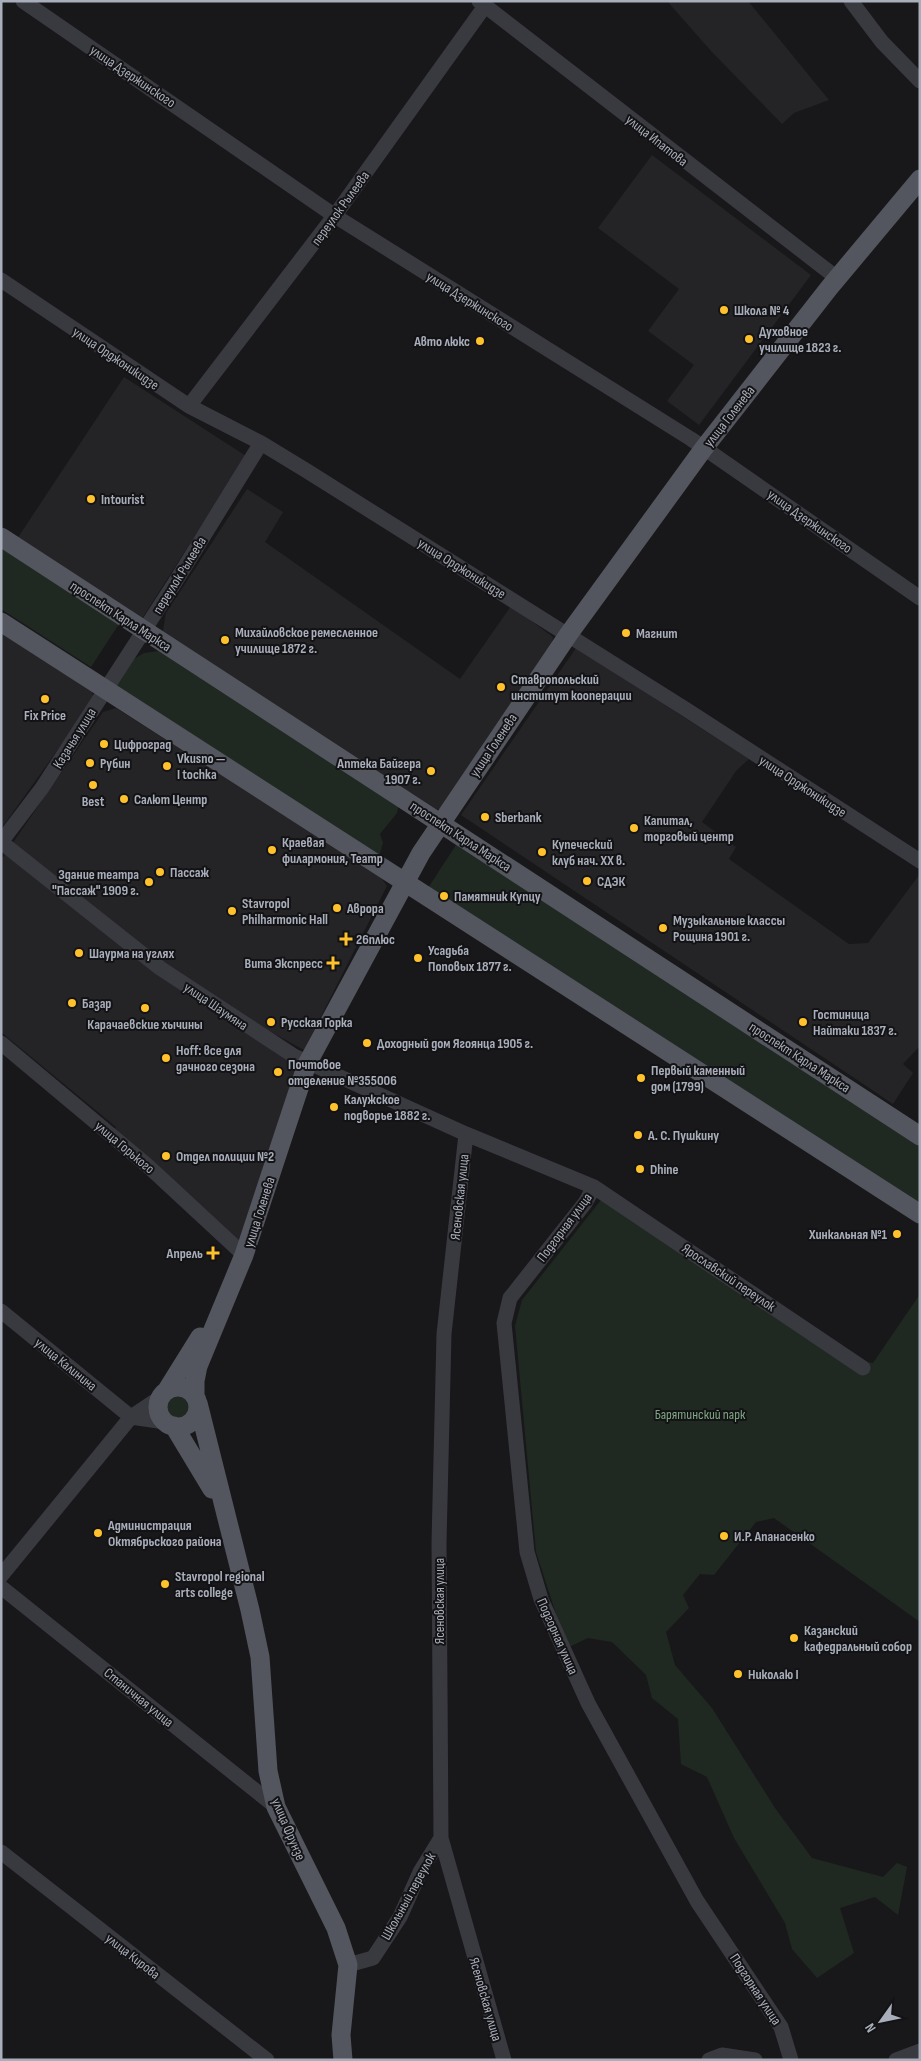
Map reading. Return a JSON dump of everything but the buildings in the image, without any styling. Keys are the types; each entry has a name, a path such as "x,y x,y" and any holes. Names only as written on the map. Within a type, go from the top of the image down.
{"main road":[{"name":"улица Голенева","path":"196,1399 194,1381 198,1366 244,1255 301,1060 404,883 440,823 568,635 704,448 837,278 920,178"},
{"name":"проспект Карла Маркса","path":"1,537 920,1136"},
{"path":"1,622 920,1214"},
{"name":"улица Голенева","path":"164,1394 237,1273"},
{"path":"176,1387 185,1388 196,1399 197,1414 192,1421 183,1426 169,1424 160,1414 158,1405 164,1394 176,1387"},
{"name":"улица Фрунзе","path":"196,1399 250,1610 260,1658 268,1771 276,1807 336,1928 348,1965 341,2035 342,2060"},
{"name":"улица Фрунзе","path":"169,1424 211,1487 230,1532"}],"street":[{"name":"улица Дзержинского","path":"23,1 335,216 704,448 920,598"},
{"path":"851,1 882,42 920,81"},
{"name":"переулок Рылеева","path":"189,406 335,216 482,4"},
{"name":"улица Ипатова","path":"482,4 837,278"},
{"name":"улица Орджоникидзе","path":"1,280 189,406 261,443 568,635 920,861"},
{"name":"переулок Рылеева","path":"143,631 261,443"},
{"name":"Казачья улица","path":"1,842 42,788 143,631"},
{"name":"улица Шаумяна","path":"1,842 160,968 212,1004 301,1060 466,1134 594,1187"},
{"name":"улица Горького","path":"1,1043 148,1166 244,1255"},
{"name":"Ясеновская улица","path":"466,1134 444,1334 439,1542 441,1838 504,2060"},
{"name":"Ярославский переулок","path":"594,1187 863,1368"},
{"name":"Подгорная улица","path":"594,1187 585,1203 510,1298 504,1322 527,1552 541,1599 588,1703 697,1901 781,2027 791,2060"},
{"name":"улица Калинина","path":"1,1311 131,1417"},
{"name":"улица Голенева","path":"1,1576 131,1417 164,1394"},
{"path":"131,1417 169,1424"},
{"name":"Станичная улица","path":"1,1587 276,1807"},
{"name":"Школьный переулок","path":"348,1965 373,1958 400,1917 420,1872 441,1838"},
{"name":"улица Кирова","path":"1,1852 267,2060"},
{"path":"896,2060 920,2051"},
{"path":"709,2060 722,2056 755,2060"}],"shaded area":[{"path":"667,1 748,1 829,100 794,113 782,124 711,51"},
{"name":"Школа № 4","path":"652,155 811,275 699,425 667,401 694,365 648,331 679,289 598,228"},
{"path":"124,377 246,456 141,620 17,539"},
{"path":"247,489 283,512 265,542 460,679 511,606 553,637 551,649 444,808 436,810 168,641 163,631 166,613"},
{"path":"1,631 92,692 94,699 1,829"},
{"path":"576,648 749,759 736,771 702,822 736,847 729,859 849,944 868,943 920,874 920,1046 903,1064 913,1073 893,1104 461,815"},
{"path":"116,708 380,876 387,886 304,1050 218,1003 288,1058 299,1074 242,1238 239,1240 234,1240 114,1130 116,1127 1,1032 1,860 103,712"}],"green space":[{"path":"1,548 119,624 91,667 1,609"},
{"path":"159,651 399,804 397,813 380,834 383,843 379,857 115,691 111,672 144,653"},
{"path":"456,845 566,916 571,916 643,966 920,1146 920,1208 428,888"},
{"name":"Барятинский парк","path":"601,1200 867,1362 873,1363 920,1294 920,1622 774,1518 756,1522 714,1575 700,1574 683,1595 689,1608 666,1632 675,1665 712,1708 775,1808 812,1858 883,1877 897,1863 907,1867 898,1915 875,1897 840,1908 854,1953 817,1978 792,1949 785,1923 734,1838 707,1777 681,1764 678,1719 652,1698 646,1675 612,1642 588,1638 567,1648 536,1552 515,1326 522,1300"},
{"path":"178,1393 188,1397 192,1407 188,1417 178,1421 168,1417 164,1407 168,1397"}],"place":[{"name":"Школа № 4","path":"724,310"},
{"name":"Духовное училище 1823 г.","path":"749,339"},
{"name":"Авто люкс","path":"480,341"},
{"name":"Intourist","path":"91,499"},
{"name":"Магнит","path":"626,633"},
{"name":"Михайловское ремесленное училище 1872 г.","path":"225,640"},
{"name":"Ставропольский институт кооперации","path":"501,687"},
{"name":"Fix Price","path":"45,699"},
{"name":"Цифроград","path":"104,744"},
{"name":"Рубин","path":"90,763"},
{"name":"Vkusno — I tochka","path":"167,766"},
{"name":"Аптека Байгера 1907 г.","path":"431,771"},
{"name":"Best","path":"93,785"},
{"name":"Салют Центр","path":"124,799"},
{"name":"Sberbank","path":"485,817"},
{"name":"Капитал, торговый центр","path":"634,828"},
{"name":"Краевая филармония, Театр","path":"272,850"},
{"name":"Купеческий клуб нач. ХХ в.","path":"542,852"},
{"name":"Пассаж","path":"160,872"},
{"name":"СДЭК","path":"587,881"},
{"name":"Здание театра \"Пассаж\" 1909 г.","path":"149,882"},
{"name":"Памятник Купцу","path":"444,896"},
{"name":"Аврора","path":"337,908"},
{"name":"Stavropol Philharmonic Hall","path":"232,911"},
{"name":"Музыкальные классы Рощина 1901 г.","path":"663,928"},
{"name":"26плюс","path":"346,939"},
{"name":"Шаурма на углях","path":"79,953"},
{"name":"Усадьба Поповых 1877 г.","path":"418,958"},
{"name":"Вита Экспресс","path":"333,963"},
{"name":"Базар","path":"72,1003"},
{"name":"Карачаевские хычины","path":"145,1008"},
{"name":"Русская Горка","path":"271,1022"},
{"name":"Гостиница Найтаки 1837 г.","path":"803,1022"},
{"name":"Доходный дом Ягоянца 1905 г.","path":"367,1043"},
{"name":"Hoff: все для дачного сезона","path":"166,1058"},
{"name":"Почтовое отделение №355006","path":"278,1072"},
{"name":"Первый каменный дом (1799)","path":"641,1078"},
{"name":"Калужское подворье 1882 г.","path":"334,1107"},
{"name":"А. С. Пушкину","path":"638,1135"},
{"name":"Отдел полиции №2","path":"166,1156"},
{"name":"Dhine","path":"640,1169"},
{"name":"Хинкальная №1","path":"897,1234"},
{"name":"Апрель","path":"213,1253"},
{"name":"Администрация Октябрьского района","path":"98,1533"},
{"name":"И.Р. Апанасенко","path":"724,1536"},
{"name":"Stavropol regional arts college","path":"165,1584"},
{"name":"Казанский кафедральный собор","path":"794,1638"},
{"name":"Николаю I","path":"738,1674"}]}
